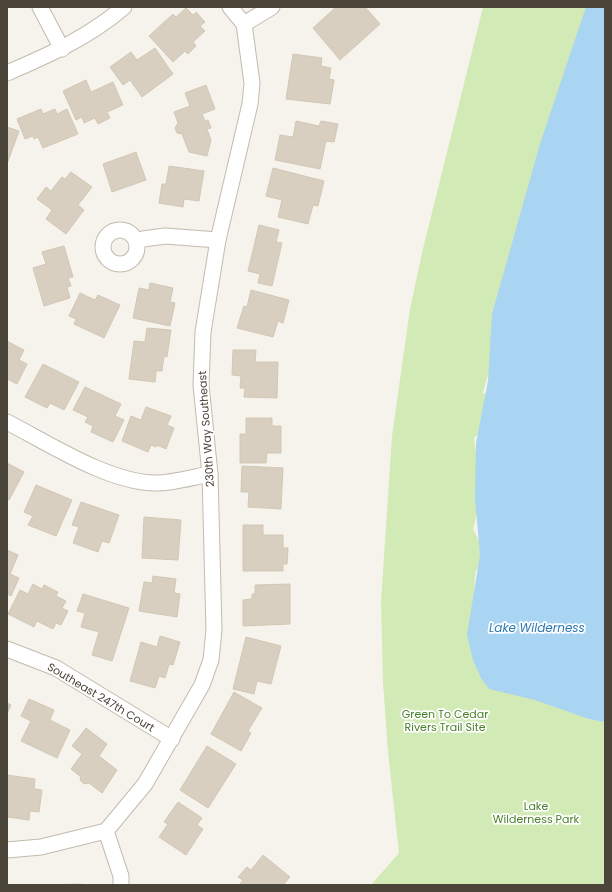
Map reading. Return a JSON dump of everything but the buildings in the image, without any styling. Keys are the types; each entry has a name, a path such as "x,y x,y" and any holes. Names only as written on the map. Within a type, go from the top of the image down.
{"street":[{"path":"40,7 62,49"},
{"path":"7,73 62,49 95,30 124,7"},
{"path":"230,7 244,24 272,7"},
{"name":"230th Way Southeast","path":"106,832 145,784 202,685 211,660 214,630 210,474 201,385 203,332 218,240 250,104 252,83 244,24"},
{"path":"136,240 165,236 218,240"},
{"path":"7,422 101,470 131,481 157,483 210,474"},
{"name":"Southeast 247th Court","path":"7,649 56,668 172,739"},
{"path":"7,850 41,847 106,832 121,876 121,885"}],"green space":[{"name":"Green To Cedar Rivers Trail Site","path":"483,7 590,7 483,393 487,394 482,431 474,438 482,496 473,529 492,566 476,570 474,585 478,614 488,643 507,685 589,719 605,722 605,885 371,885 399,853 388,752 383,682 381,602 392,436 410,309 422,253"}],"water":[{"name":"Lake Wilderness","path":"586,7 605,7 605,722 589,719 535,700 489,689 481,678 473,660 467,635 480,555 475,498 476,443 488,381 492,314 540,144"}],"park label":[{"name":"Lake Wilderness Park","path":"536,812"}]}
